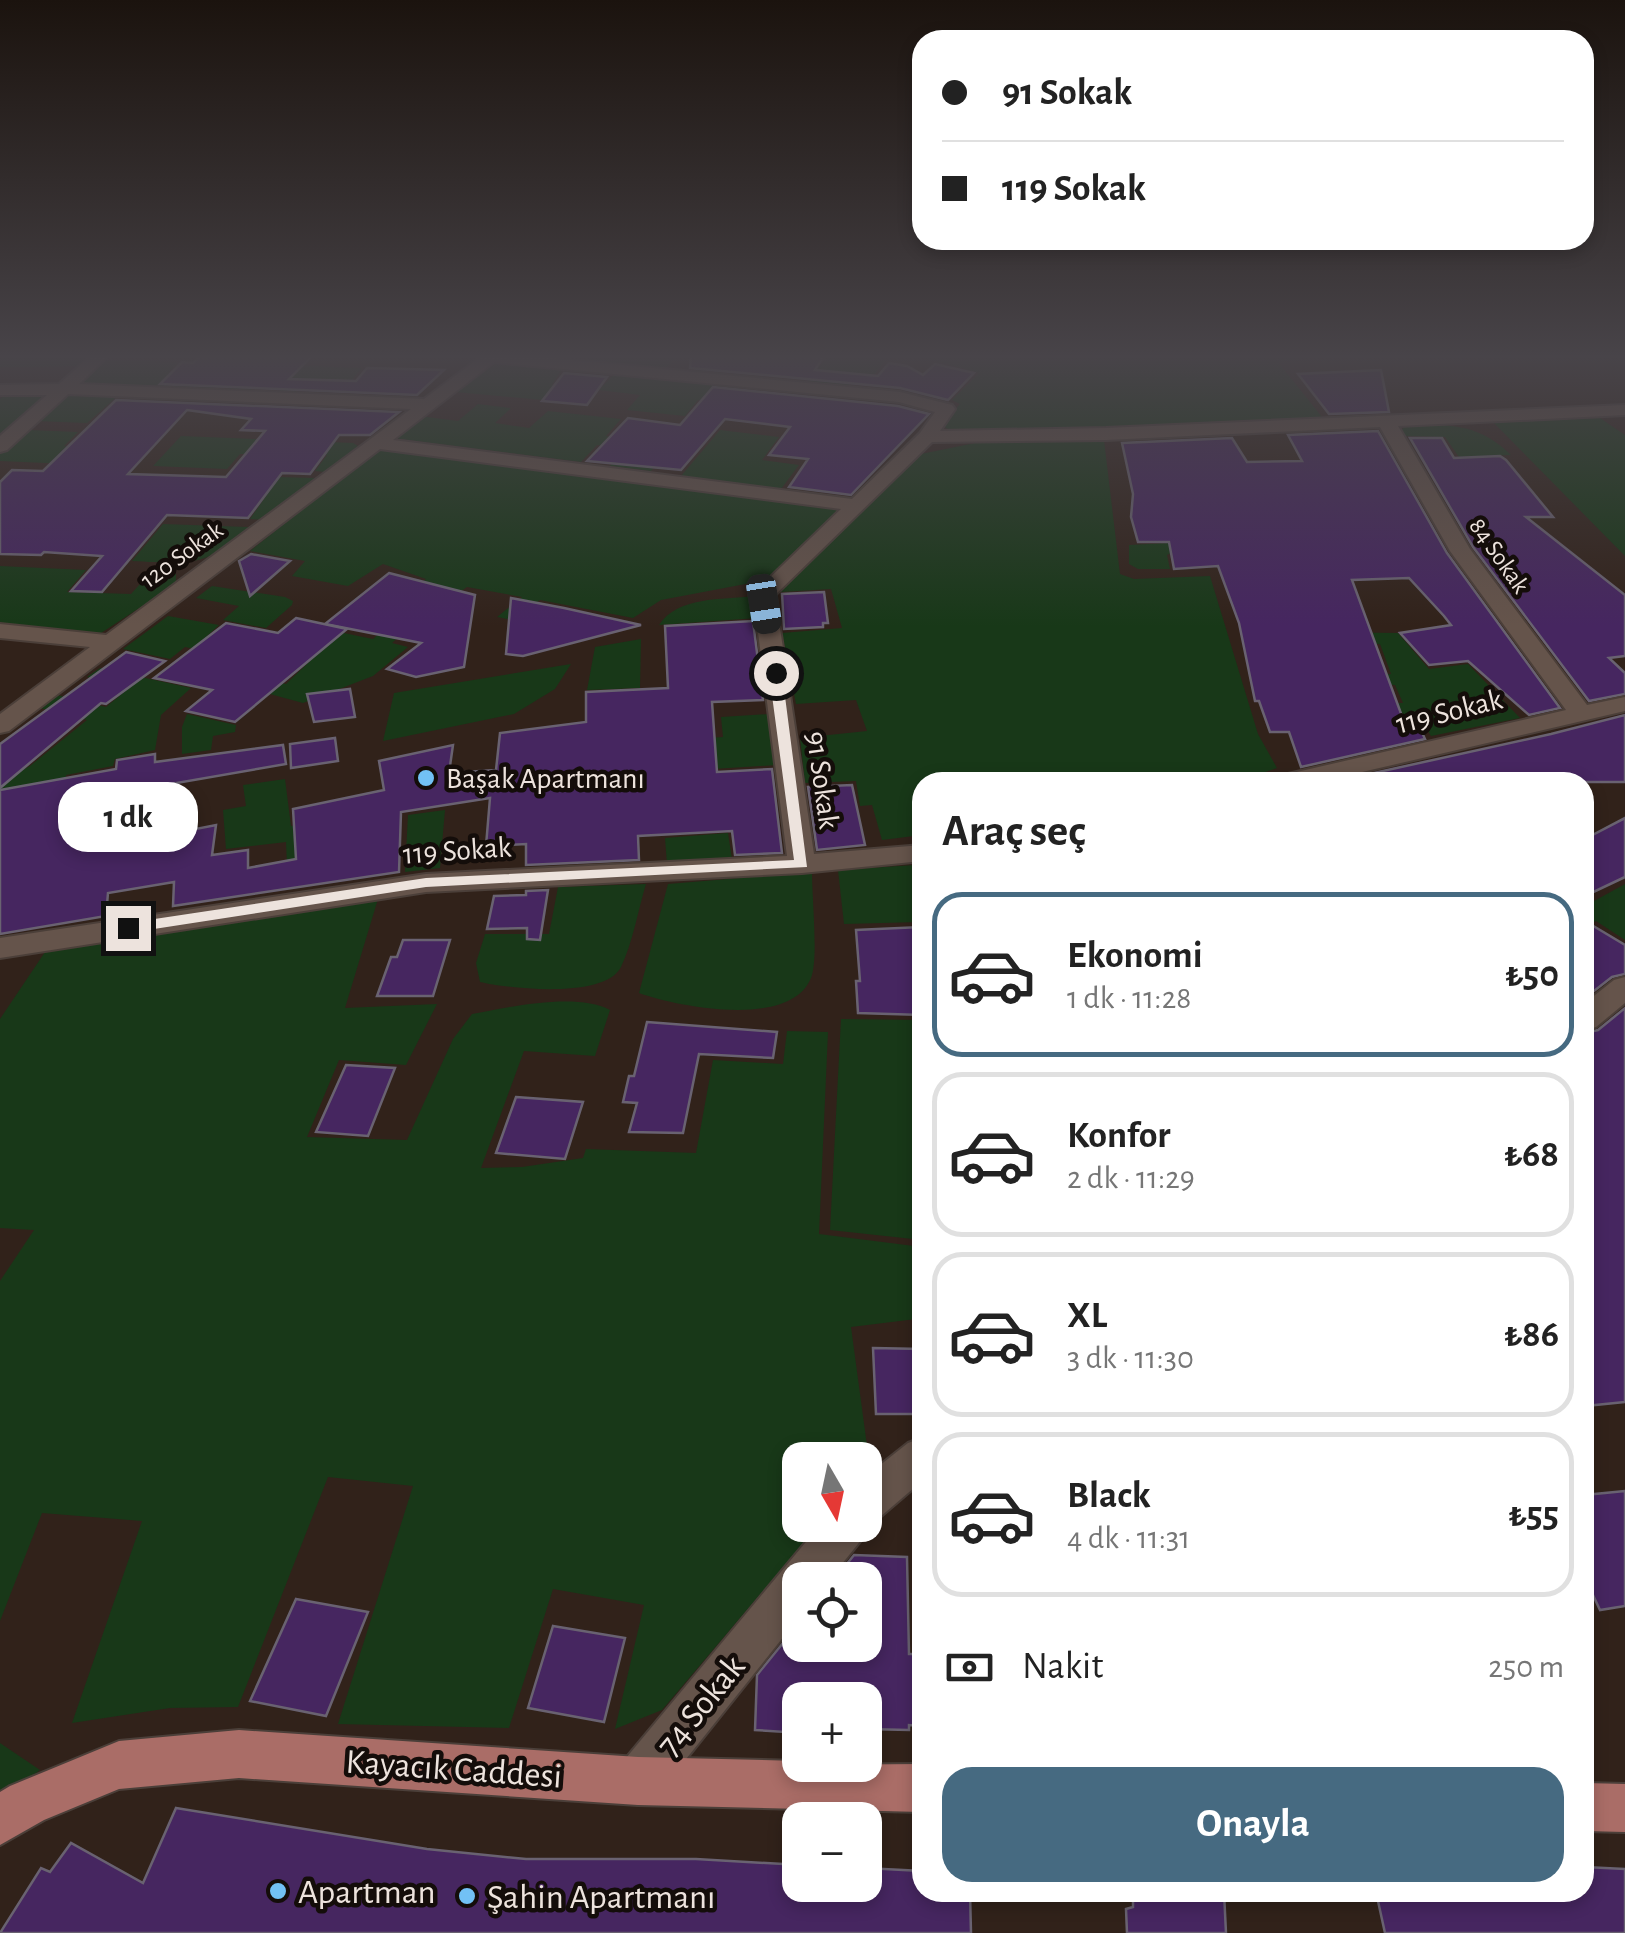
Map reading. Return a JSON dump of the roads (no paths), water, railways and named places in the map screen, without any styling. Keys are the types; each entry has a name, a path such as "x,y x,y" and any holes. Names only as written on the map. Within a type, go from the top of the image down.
{"main road":[{"name":"Kayacık Caddesi","path":"0,1821 26,1803 119,1766 239,1754 638,1781 912,1788"},
{"path":"1594,1807 1625,1808"}],"street":[{"name":"120 Sokak","path":"0,726 106,642 370,446"},
{"path":"408,446 856,505 917,446"},
{"name":"84 Sokak","path":"1400,446 1460,551 1580,713"},
{"name":"91 Sokak","path":"802,864 764,604 769,588 856,505"},
{"path":"0,631 106,642"},
{"name":"119 Sokak","path":"1330,772 1625,704"},
{"name":"119 Sokak","path":"0,948 426,882 802,864 912,854"},
{"path":"1594,1012 1625,987"},
{"path":"882,1488 912,1464"},
{"name":"74 Sokak","path":"817,1562 833,1542"},
{"name":"74 Sokak","path":"638,1781 782,1604"}],"place":[{"name":"Başak Apartmanı","path":"426,778"},
{"name":"Apartman","path":"278,1891"},
{"name":"Şahin Apartmanı","path":"467,1896"}]}
